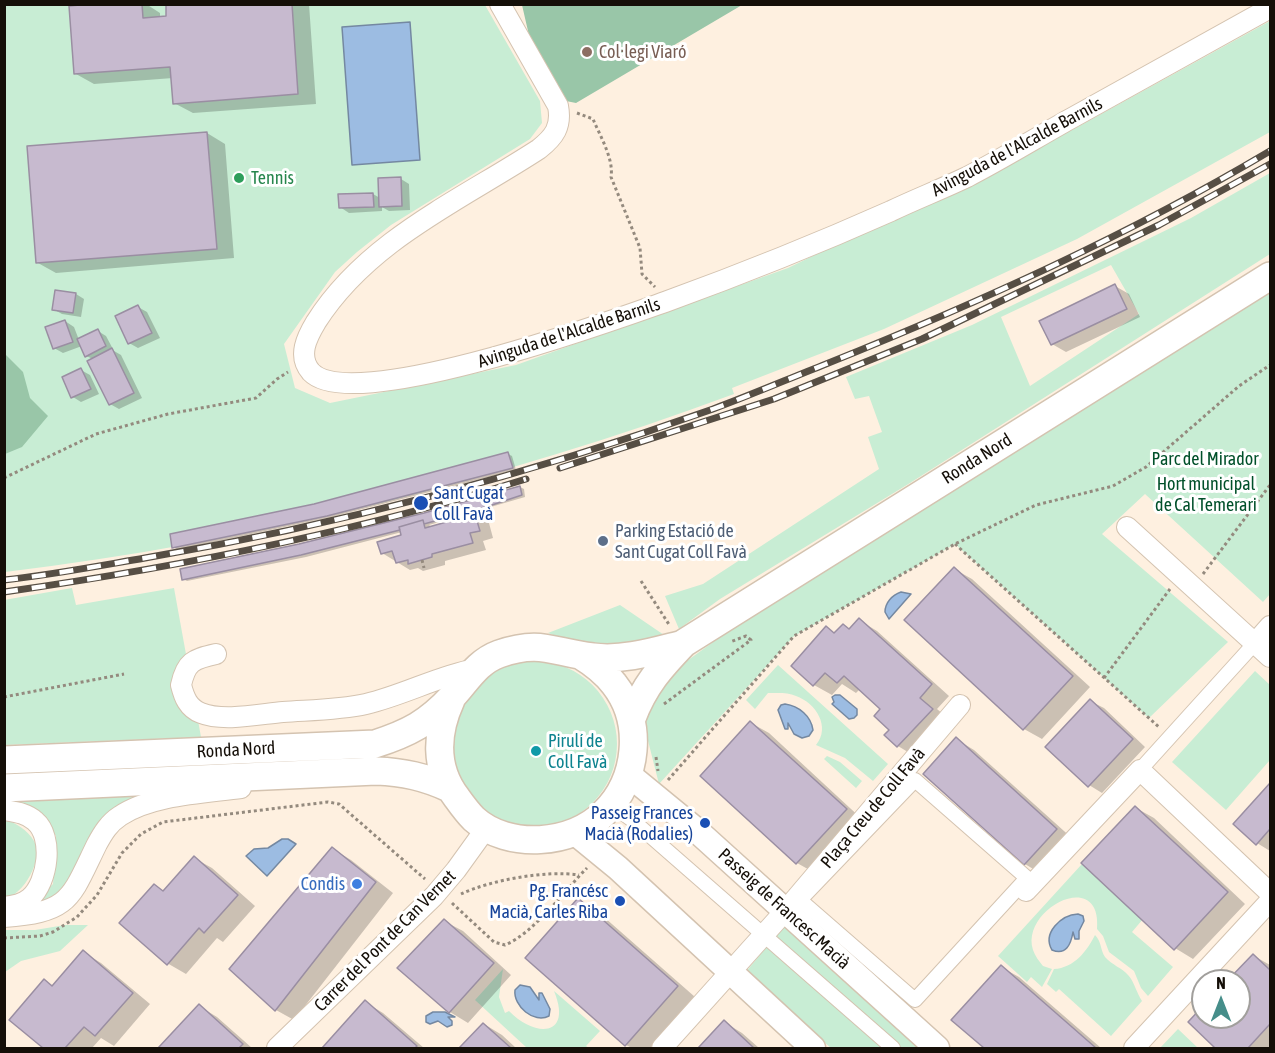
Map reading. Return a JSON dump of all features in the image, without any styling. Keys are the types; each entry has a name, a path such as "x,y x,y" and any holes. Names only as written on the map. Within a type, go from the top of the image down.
{"main road":[{"name":"Ronda Nord","path":"4,760 375,744 416,729 453,696 475,669 495,656 514,649 546,647 594,658 647,652 680,639 1270,276"},
{"name":"Ronda Nord","path":"632,718 643,692 680,639"},
{"name":"Ronda Nord","path":"453,696 443,718 439,748 441,762 449,788 475,820 506,836 530,839 552,838 574,832 596,821 612,805 625,784 633,740 632,718 615,685 600,669 579,655"},
{"name":"Ronda Nord","path":"4,788 399,772 429,778 449,788"}],"street":[{"path":"305,362 305,342 310,332 325,307 361,266 411,229 539,149 556,133 559,124 558,106 500,4"},
{"name":"Avinguda de l'Alcalde Barnils","path":"305,362 310,371 319,378 345,384 418,376 478,363 663,303 800,251 967,177 1270,8"},
{"path":"1127,527 1270,657"},
{"path":"1027,885 915,780 800,900 915,1000 1140,770 1270,626"},
{"path":"216,654 200,657 188,664 181,685 189,705 211,716 364,704 414,690 454,673 475,669"},
{"name":"Plaça Creu de Coll Favà","path":"662,1048 786,910 960,705"},
{"path":"1140,770 1270,893"},
{"name":"Ronda Nord","path":"4,917 48,911 62,903 81,880 106,828 118,816 131,809 159,801 336,773"},
{"name":"Passeig de Francesc Macià","path":"628,774 695,829 937,1048"},
{"name":"Passeig de Francesc Macià","path":"612,805 631,819 893,1048"},
{"path":"4,810 23,814 36,822 44,835 47,849 41,884 32,897 22,903 4,907"},
{"name":"Carrer del Pont de Can Vernet","path":"280,1048 438,891 487,827"},
{"path":"574,832 602,854 813,1048"},
{"path":"1134,1048 1270,901"}],"path":[{"path":"558,106 593,119 606,151 612,171 611,177 640,248 642,274 655,288 663,303"},
{"path":"4,477 96,434 168,414 256,398 277,379 305,362"},
{"path":"655,749 657,769 664,783 794,636 955,544 1036,505 1113,486 1146,468 1239,386 1270,365"},
{"path":"1104,678 1270,485"},
{"path":"955,544 1171,736"},
{"path":"422,560 424,568"},
{"path":"641,581 680,639"},
{"path":"663,705 751,640 746,636 724,645"},
{"path":"4,698 124,674"},
{"path":"4,938 40,936 53,932 77,917 97,896 122,853 141,834 163,822 328,802 339,804 438,891"},
{"path":"579,875 567,873 500,880 449,900 494,942 505,945 513,942 540,918 579,875 602,854"}],"green space":[{"path":"4,5 485,5 540,101 542,123 530,139 391,225 335,272 284,344 295,388 330,403 516,365 788,268 1074,129 1270,21 1270,132 1077,239 884,329 732,388 734,394 645,425 465,481 283,525 190,544 5,572"},
{"name":"Col·legi Viaró","path":"522,5 742,5 576,103 561,100 531,44"},
{"path":"1270,173 1270,254 910,483 720,599 679,629 665,596 703,584 879,469 868,437 882,432 869,396 855,399 846,377 972,325 1191,218","holes":["1111,265 1139,314 1030,386 1001,317"]},
{"name":"Parc del Mirador","path":"1270,276 1270,594 1263,602 1145,494 1102,534 1228,642 1149,718 955,544 794,636 659,784 644,725 649,699 673,671 896,510"},
{"path":"4,353 23,372 30,398 48,416 22,447 5,454"},
{"path":"72,588 76,605 174,588 201,737 5,745 4,600"},
{"path":"620,605 667,637 633,643 598,644 576,642 548,633"},
{"path":"534,661 566,667 593,685 611,712 617,744 611,776 593,803 566,821 534,827 502,821 475,803 457,776 451,744 457,712 475,685 502,667"},
{"path":"778,665 888,764 873,781 845,758 816,745 822,731 822,723 815,710 803,699 790,694 768,693 755,709 746,700"},
{"path":"1255,671 1270,685 1270,760 1226,810 1172,762"},
{"path":"827,756 840,762 862,781 856,788 824,759"},
{"path":"149,795 113,811 96,825 63,889 50,900 33,903 53,884 56,836 47,821 5,802"},
{"path":"4,818 28,833 34,841 36,857 25,884 19,891 4,899"},
{"path":"1082,864 1143,919 1132,932 1173,967 1148,996 1141,988 1134,971 1109,952 1103,936 1097,929 1095,910 1087,900 1076,898 1062,901 1049,909 1038,921 1032,935 1033,950 1043,966 1052,969 1042,987 1031,977 1027,982 998,956"},
{"path":"786,924 922,1048 831,1048 744,974"},
{"path":"65,925 88,925 60,951 21,961 5,972 5,930 35,930"},
{"path":"1095,935 1105,957 1128,975 1142,1001 1111,1036 1059,989 1056,992 1047,984 1054,969 1068,966 1079,958"},
{"path":"503,969 499,997 505,1013 509,1011 519,1020 540,1029 555,1025 559,1017 559,1006 554,991 600,1031 586,1046 589,1048 527,1048 475,1000"},
{"path":"1178,1029 1198,1048 1160,1048"}],"water":[{"path":"410,22 420,160 352,165 342,27"},
{"path":"901,592 911,594 889,619 885,612 886,606 892,597"},
{"path":"840,695 857,709 857,715 854,718 849,719 832,704 834,702 832,697"},
{"path":"785,704 799,709 807,716 813,730 809,736 802,738 794,734 788,723 788,729 785,729 778,710 781,705"},
{"path":"282,839 288,839 296,844 267,876 246,856 254,849 268,848"},
{"path":"1078,914 1083,916 1084,921 1079,931 1079,939 1075,939 1073,932 1067,948 1061,951 1052,950 1049,937 1051,931 1060,921"},
{"path":"520,985 530,987 539,1000 539,993 542,993 550,1009 549,1016 537,1018 521,1007 515,996 515,990"},
{"path":"433,1012 445,1012 455,1017 448,1017 452,1025 447,1027 438,1021 430,1024 426,1022 426,1016"}],"building":[{"path":"142,4 143,18 166,16 166,4 292,4 298,94 173,104 170,67 74,74 69,6"},
{"path":"207,132 217,249 36,263 27,146"},
{"path":"401,177 402,206 379,207 378,178"},
{"path":"373,193 374,207 339,208 338,194"},
{"path":"1115,284 1127,309 1051,345 1039,321"},
{"path":"55,290 76,293 73,313 52,310"},
{"path":"138,305 152,333 128,344 115,316"},
{"path":"65,320 73,342 53,349 45,327"},
{"path":"98,329 106,346 85,357 77,339"},
{"path":"112,348 134,393 109,405 87,361"},
{"path":"81,368 91,389 71,398 62,377"},
{"path":"508,452 513,468 327,516 172,548 170,534 314,504"},
{"path":"520,486 522,495 424,524 423,520 399,527 400,530 301,555 182,580 180,569 299,544"},
{"path":"475,514 480,531 470,533 473,543 432,554 432,557 408,564 408,560 396,563 392,551 381,554 377,542 401,535 399,527 423,520 425,528"},
{"path":"954,567 1073,676 1023,730 904,620"},
{"path":"859,618 932,684 920,698 933,709 897,747 884,735 889,730 874,716 880,709 844,676 837,683 825,673 813,686 791,666 826,626 834,633 843,624 849,629"},
{"path":"1090,699 1133,739 1088,787 1045,747"},
{"path":"750,721 847,809 796,864 700,776"},
{"path":"956,737 1057,829 1024,865 923,774"},
{"path":"1270,783 1270,829 1256,845 1233,824"},
{"path":"1135,806 1228,892 1174,950 1081,863"},
{"path":"332,847 376,882 275,1011 229,969"},
{"path":"194,856 238,895 204,933 199,928 167,965 119,923 154,884 163,891"},
{"path":"578,898 678,986 625,1046 525,958"},
{"path":"444,919 494,963 449,1013 397,968"},
{"path":"83,950 133,993 95,1036 84,1027 65,1048 43,1048 9,1020 44,979 52,986"},
{"path":"1253,954 1270,970 1270,1024 1248,1048 1215,1048 1195,1029 1251,1029 1251,969 1239,969"},
{"path":"1001,965 1096,1048 984,1048 951,1020"},
{"path":"365,1000 417,1046 415,1048 322,1048"},
{"path":"199,1004 243,1044 239,1048 158,1048"},
{"path":"724,1020 754,1048 698,1048"},
{"path":"483,1023 511,1048 459,1048"}],"railway":[{"path":"4,580 217,545 361,514 503,476 643,433 755,393 996,292 1163,211 1270,151"},
{"path":"560,468 774,399 922,339 1159,225 1270,164"},
{"path":"4,592 136,571 267,546 397,516 526,479"}],"place":[{"name":"Col·legi Viaró","path":"587,52"},
{"name":"Tennis","path":"239,178"},
{"name":"Sant Cugat Coll Favà","path":"421,503"},
{"name":"Parking Estació de Sant Cugat Coll Favà","path":"603,541"},
{"name":"Pirulí de Coll Favà","path":"536,751"},
{"name":"Passeig Frances Macià (Rodalies)","path":"705,823"},
{"name":"Condis","path":"357,884"},
{"name":"Pg. Francésc Macià, Carles Riba","path":"620,901"}],"park label":[{"name":"Hort municipal de Cal Temerari","path":"1206,494"}]}
